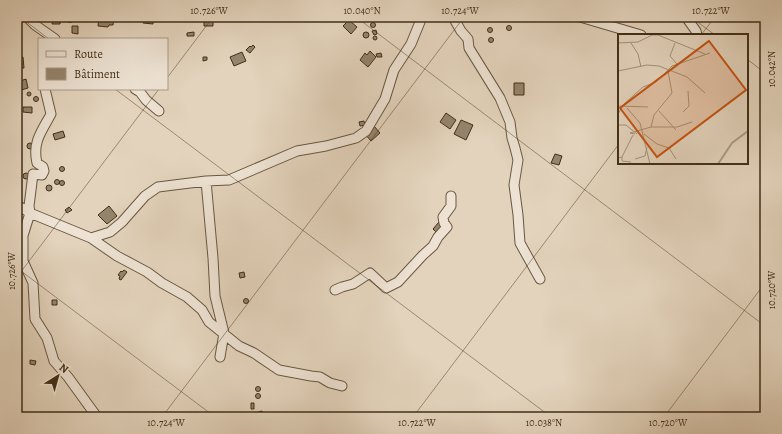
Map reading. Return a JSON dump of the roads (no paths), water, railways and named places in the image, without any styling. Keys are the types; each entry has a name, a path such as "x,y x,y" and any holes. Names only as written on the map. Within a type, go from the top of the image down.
{"street":[{"path":"27,17 43,35"},
{"path":"91,238 110,232 122,222 145,196 158,187 206,181 230,180 297,151 326,146 356,138 366,131 385,99 394,70 412,44 422,17"},
{"path":"453,17 468,40 469,48 500,98 510,122 512,138 518,160 514,185 520,243 540,279"},
{"path":"580,17 638,34"},
{"path":"686,17 697,34"},
{"path":"45,90 51,114 37,140 36,156 37,163 43,167 44,171 42,175 33,174 29,206 30,213 22,249 23,260 33,283 35,318 47,338 54,361 68,377 97,417"},
{"path":"137,90 159,111"},
{"path":"206,181 215,296 224,333 220,357"},
{"path":"336,290 353,284 370,273 386,288 398,282 433,246 438,237 447,227 444,223 443,217 451,206 451,196"},
{"path":"17,205 30,213 91,238 117,256 147,272 162,283 187,297 202,310 210,322 239,346 254,353 279,370 311,376 320,376 330,383 342,386"},
{"path":"17,253 24,237"}]}
